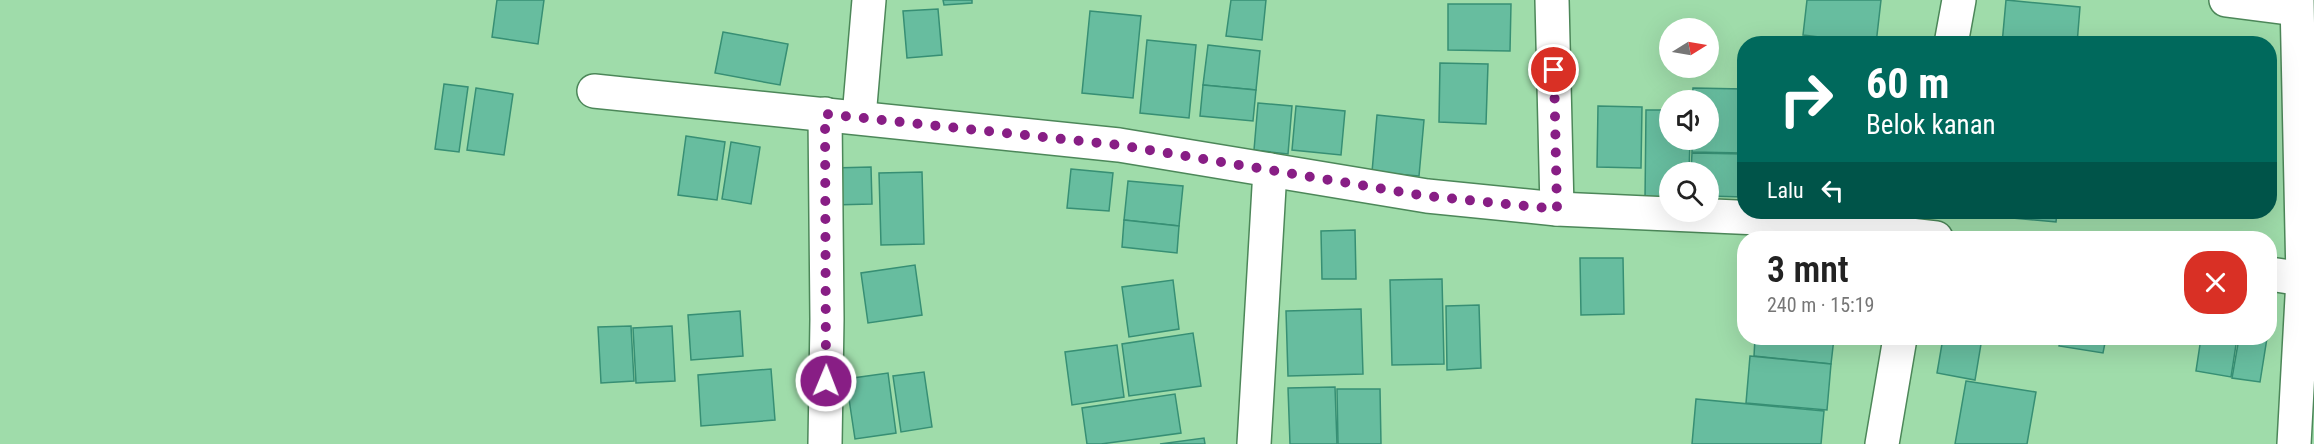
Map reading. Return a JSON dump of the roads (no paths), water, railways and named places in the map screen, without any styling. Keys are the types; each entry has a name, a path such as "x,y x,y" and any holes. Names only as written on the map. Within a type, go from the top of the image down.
{"street":[{"path":"859,117 869,0"},
{"path":"1552,0 1557,209"},
{"path":"1952,36 1959,0"},
{"path":"2226,0 2296,4 2303,279 2294,444"},
{"path":"594,91 1119,145 1426,196 1557,209 1737,217"},
{"path":"825,114 827,307 825,444"},
{"path":"1254,444 1270,170"},
{"path":"1772,219 1924,231"},
{"path":"2277,275 2303,279"},
{"path":"1881,444 1899,345"}]}
